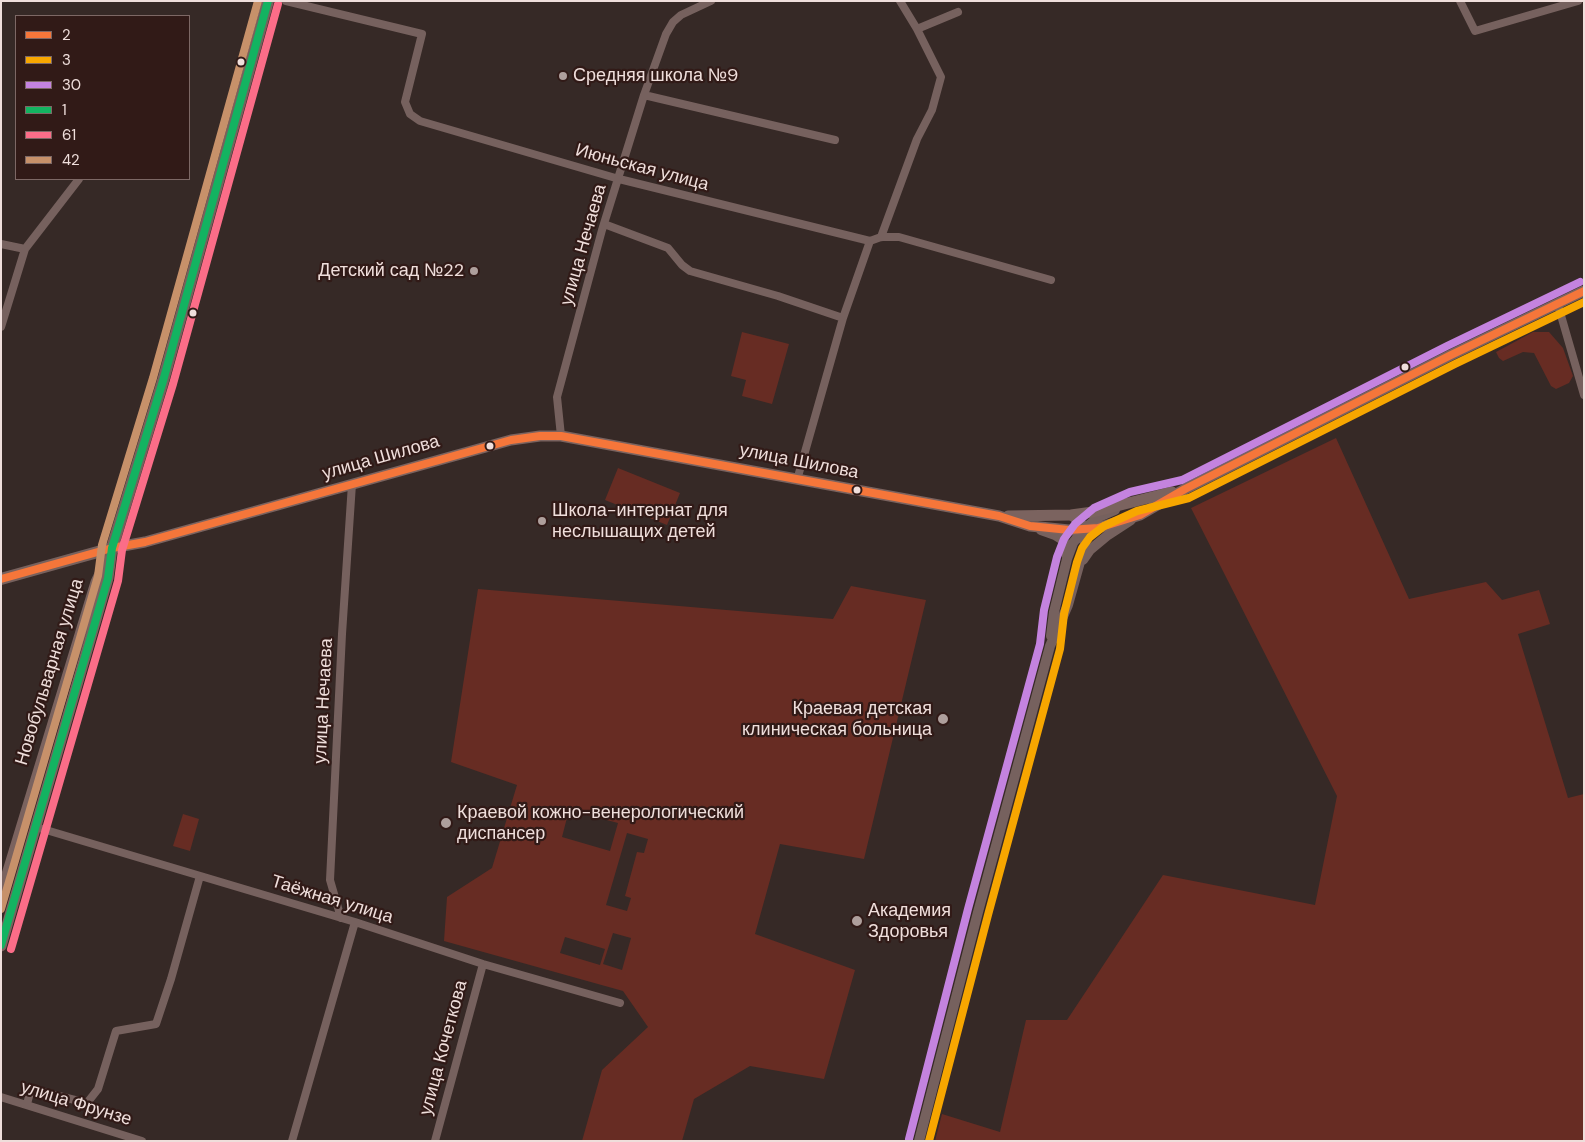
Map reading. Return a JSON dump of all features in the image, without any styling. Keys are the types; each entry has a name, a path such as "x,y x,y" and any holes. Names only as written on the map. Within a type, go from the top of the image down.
{"main road":[{"name":"Новобульварная улица","path":"1,894 96,582 112,548 163,381 268,1"},
{"name":"улица Шилова","path":"1,579 112,548 145,542 511,440 540,436 561,436 999,516 1030,526 1053,530 1083,530 1115,524 1140,515 1185,489 1584,291"},
{"path":"999,516 1093,512 1185,489"},
{"name":"Новобульварная улица","path":"1,946 108,578 112,548"}],"street":[{"name":"Июньская улица","path":"286,1 422,34 405,102 410,114 420,120 618,179 870,241"},
{"name":"улица Нечаева","path":"561,436 557,397 604,224 644,94 666,34 673,22 681,15 711,1"},
{"path":"881,237 917,139 932,110 941,77 917,29 900,1"},
{"path":"1460,1 1475,31 1578,1"},
{"path":"917,29 958,12"},
{"path":"644,94 835,140"},
{"path":"1,327 25,249 77,180"},
{"path":"604,224 668,248 682,265 690,271 778,296 843,318"},
{"path":"797,480 843,318 870,241 881,237 898,237 1051,280"},
{"path":"1,244 25,249"},
{"path":"1558,304 1584,395"},
{"name":"улица Нечаева","path":"341,918 330,880 342,634 352,484"},
{"path":"919,1141 980,904 1050,646 1054,612 1067,559 1073,543 1083,530 1099,517 1134,501"},
{"path":"1050,646 1068,605 1085,544 1083,530 1077,518 1071,514"},
{"path":"1079,567 1090,550 1140,515"},
{"path":"1030,526 1063,540 1066,546 1067,559"},
{"name":"Таёжная улица","path":"36,827 355,922 483,964 620,1003"},
{"path":"27,1104 31,1089 87,1103 98,1090 116,1031 156,1024 171,979 200,876"},
{"path":"292,1141 355,922"},
{"name":"улица Кочеткова","path":"435,1141 483,964"},
{"name":"улица Фрунзе","path":"1,1097 142,1141"}],"shaded area":[{"path":"742,332 789,344 772,404 742,396 746,380 731,376"},
{"path":"1533,332 1549,332 1563,348 1573,376 1569,383 1556,389 1551,386 1534,353 1523,352 1503,361 1499,358 1496,352"},
{"path":"1336,438 1409,599 1486,582 1502,600 1539,590 1550,624 1518,634 1568,798 1584,794 1584,1141 935,1141 942,1114 1000,1132 1026,1020 1067,1020 1163,875 1315,905 1337,796 1191,508"},
{"path":"618,468 680,493 667,525 605,500"},
{"path":"851,586 926,600 864,859 780,844 755,934 855,970 824,1079 750,1066 694,1099 682,1141 582,1141 602,1070 648,1027 623,991 444,941 447,897 492,868 517,785 451,762 478,589 833,619","holes":["569,810 618,823 610,851 562,837","627,833 648,839 644,853 637,852 625,896 631,898 627,911 606,905","613,933 631,938 622,970 603,964","565,937 605,949 600,965 560,953"]},
{"path":"183,814 199,819 190,851 173,846"}],"transit line":[{"name":"42","path":"1,909 98,576 102,545 153,378 258,1"},
{"name":"1","path":"1,945 108,578 112,548 163,381 268,1"},
{"name":"61","path":"11,949 118,581 122,550 173,384 278,4"},
{"name":"30","path":"909,1139 968,909 1040,644 1044,610 1057,557 1064,539 1075,524 1094,508 1130,492 1182,480 1447,346 1580,282"},
{"name":"2","path":"1,579 112,548 145,542 511,440 540,436 561,436 999,516 1030,526 1069,530 1098,528 1140,515 1185,489 1451,355 1584,291"},
{"name":"3","path":"929,1141 1060,649 1064,614 1077,562 1082,548 1090,537 1104,526 1137,511 1189,498 1455,364 1584,302"}],"place":[{"name":"Средняя школа №9","path":"563,76"},
{"name":"Детский сад №22","path":"474,271"},
{"name":"Школа-интернат для неслышащих детей","path":"542,521"},
{"name":"Краевая детская клиническая больница","path":"943,719"},
{"name":"Краевой кожно-венерологический диспансер","path":"446,823"},
{"name":"Академия Здоровья","path":"857,921"}]}
